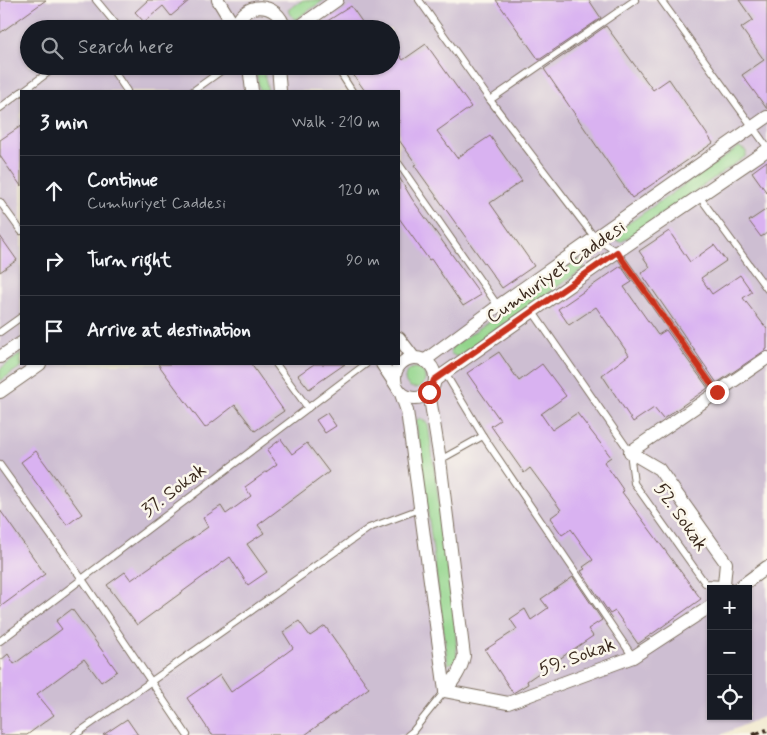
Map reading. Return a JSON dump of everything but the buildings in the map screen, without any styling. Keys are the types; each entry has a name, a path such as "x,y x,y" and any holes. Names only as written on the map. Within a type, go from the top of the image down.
{"street":[{"path":"218,0 230,20"},
{"path":"237,20 248,9 257,4 280,0"},
{"path":"307,20 337,0"},
{"path":"257,4 272,9 282,20"},
{"path":"250,75 252,90"},
{"path":"279,75 280,90"},
{"name":"Cumhuriyet Caddesi","path":"419,360 767,117"},
{"name":"Cumhuriyet Caddesi","path":"432,386 445,373 767,148"},
{"path":"400,339 419,360 432,367 432,386 440,460 464,656 462,667 444,691"},
{"path":"0,358 20,344"},
{"path":"630,452 767,358"},
{"path":"419,360 403,362 398,367 396,373 398,388 407,411 444,691"},
{"path":"0,392 39,365"},
{"path":"383,365 405,395 417,398 432,386"},
{"name":"52. Sokak","path":"630,452 659,469 726,563 726,585"},
{"path":"742,585 767,567"},
{"name":"59. Sokak","path":"444,691 508,702 633,657 707,609"}],"lane":[{"path":"96,0 112,20"},
{"name":"Cumhuriyet Caddesi","path":"419,0 490,100 595,238"},
{"path":"490,100 635,0"},
{"name":"Cumhuriyet Caddesi","path":"661,0 767,148"},
{"path":"25,90 45,75"},
{"path":"116,75 126,90"},
{"path":"194,90 215,75"},
{"path":"342,75 351,90"},
{"path":"0,108 20,93"},
{"name":"Cumhuriyet Caddesi","path":"400,165 498,306"},
{"path":"699,196 767,289"},
{"path":"0,202 20,230"},
{"path":"595,238 617,252 717,392"},
{"name":"52. Sokak","path":"533,312 630,452 634,483 705,583 719,585"},
{"path":"0,332 20,318"},
{"path":"277,365 308,408"},
{"name":"37. Sokak","path":"0,641 365,365"},
{"path":"445,373 483,436 633,657"},
{"path":"440,460 483,436"},
{"path":"0,465 82,578 187,735"},
{"path":"75,735 369,528 420,509"},
{"path":"408,735 413,732 444,691"}],"shaded area":[{"path":"0,0 767,0 767,715 721,735 0,735"}],"green space":[{"path":"303,0 324,0 295,20 288,10"},
{"path":"257,75 265,75 268,90 260,90"},
{"path":"739,147 746,151 746,156 621,242 617,240 614,235 616,232"},
{"path":"578,260 583,262 584,268 457,357 450,353 452,347"},
{"path":"20,355 20,365 24,365 0,381 0,369"},
{"path":"415,368 422,371 425,378 422,385 415,388 408,385 405,378 408,371"},
{"path":"420,418 428,424 455,620 457,661 448,664 416,421"}],"railway":[{"path":"753,735 767,730"}],"route":[{"path":"429,392 434,380 617,252 717,392"}]}
